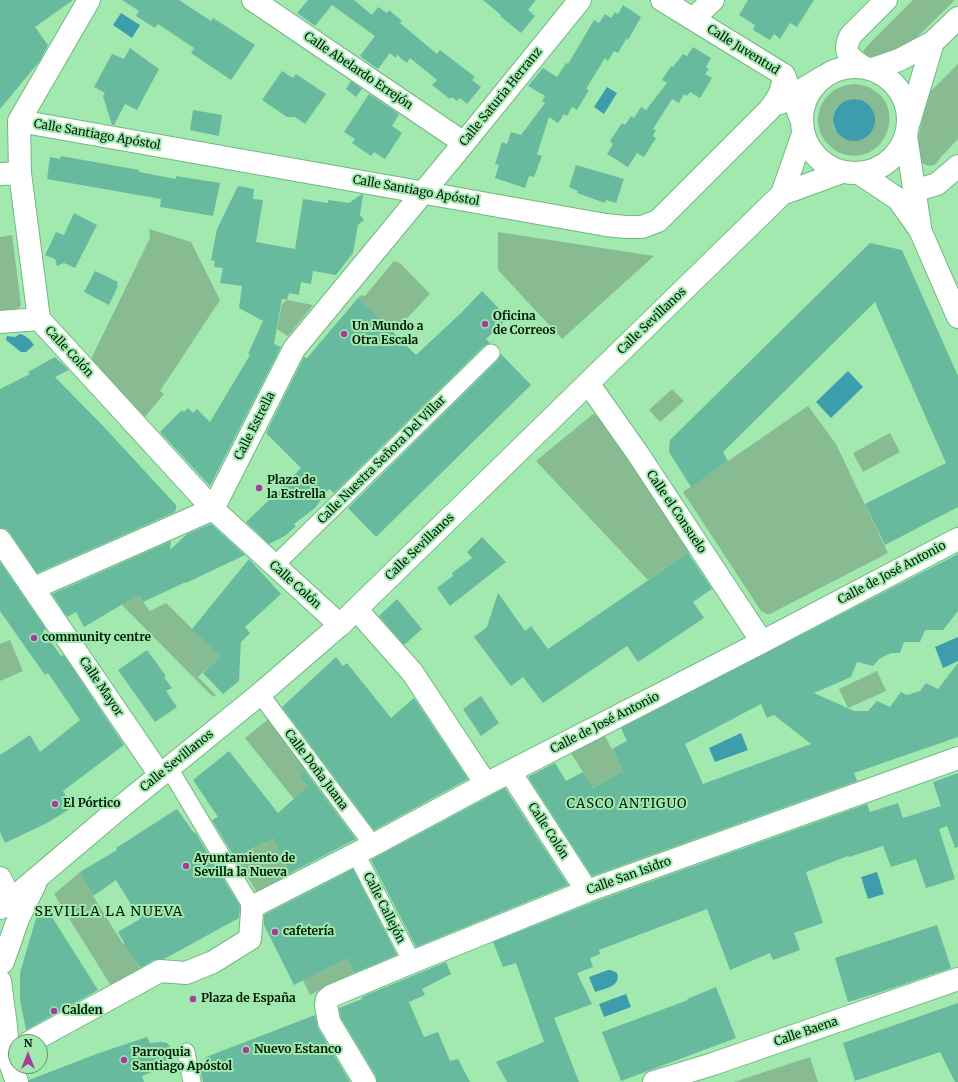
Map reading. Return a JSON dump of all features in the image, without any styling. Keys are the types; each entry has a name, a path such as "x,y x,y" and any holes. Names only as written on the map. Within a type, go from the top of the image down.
{"street":[{"path":"19,121 89,0"},
{"name":"Calle Abelardo Errejón","path":"253,0 464,143"},
{"name":"Calle Saturia Herranz","path":"422,192 464,143 580,0"},
{"name":"Calle Juventud","path":"662,0 784,75 802,126"},
{"path":"693,19 713,0"},
{"path":"886,0 851,36 847,42 847,51 851,59 889,78 900,90 907,106 907,130 920,230"},
{"path":"958,18 933,42 899,60 868,68 848,66 835,70 823,77 812,88 804,102 802,126 809,147 818,158 829,166 851,172 898,199 920,230 958,318"},
{"path":"851,172 875,169 888,162 899,150 907,130 933,42"},
{"name":"Calle Santiago Apóstol","path":"19,121 606,225 642,227 658,221 769,110 781,92 784,75"},
{"name":"Calle Santiago Apóstol","path":"769,110 823,77"},
{"name":"Calle Colón","path":"19,121 10,173 39,319 213,509 340,625"},
{"name":"Calle Sevillanos","path":"782,194 802,126"},
{"path":"914,190 937,184 958,166"},
{"name":"Calle Sevillanos","path":"5,904 260,694 340,625 782,194 851,172"},
{"name":"Calle Estrella","path":"213,509 294,348 422,192"},
{"path":"0,322 39,319"},
{"name":"Calle Nuestra Señora Del Villar","path":"274,566 490,353"},
{"name":"Calle el Consuelo","path":"588,383 634,448 762,642"},
{"path":"34,588 213,509"},
{"name":"Calle de José Antonio","path":"252,910 486,784 762,642 958,538"},
{"name":"Calle Mayor","path":"0,540 165,771 252,910"},
{"path":"356,610 412,672 486,784"},
{"name":"Calle Doña Juana","path":"260,694 365,850"},
{"name":"Calle San Isidro","path":"365,1082 329,1022 326,1005 327,1000 331,996 587,891 958,758"},
{"name":"Calle Colón","path":"510,772 587,891"},
{"name":"Calle Callejón","path":"365,850 412,962"},
{"path":"0,878 5,904"},
{"name":"Calle Sevillanos","path":"1,967 18,919 38,878"},
{"path":"45,1034 160,971 186,973 213,962 250,939 252,910"},
{"path":"1,967 8,1054"},
{"name":"Calle Baena","path":"654,1082 681,1078 713,1064 958,979"},
{"path":"186,1052 192,1082"}],"green space":[{"path":"913,0 955,0 907,47 874,58 867,55 863,51"},
{"path":"958,64 958,139 936,164 931,166 926,165 922,163 918,157 917,143 928,94"},
{"path":"852,84 865,86 879,93 887,104 890,117 888,130 882,142 872,151 859,155 843,154 833,149 821,134 818,120 824,100 834,90 842,86","holes":["851,99 858,99 866,137 860,140 852,140 835,130 833,126 833,117 835,110 840,104"]},
{"path":"149,229 191,242 220,300 160,391 164,394 145,417 91,359 150,238"},
{"path":"498,232 654,256 562,339 498,270"},
{"path":"12,235 21,305 19,308 0,311 0,237"},
{"path":"394,261 400,263 430,294 393,333 358,298 361,295 365,296"},
{"path":"287,300 313,305 288,336 277,329 282,304"},
{"path":"672,389 684,401 660,422 649,410"},
{"path":"808,406 836,444 888,553 770,614 767,614 761,611 683,492"},
{"path":"593,414 602,418 690,552 648,580 536,461"},
{"path":"890,433 900,452 863,472 853,453"},
{"path":"125,579 150,611 166,603 220,656 198,677 216,695 213,697 122,605 111,586"},
{"path":"10,640 23,671 0,681 0,644"},
{"path":"877,671 886,691 848,708 839,689"},
{"path":"271,717 309,768 299,777 308,786 294,799 245,738"},
{"path":"605,736 623,771 593,788 571,753"},
{"path":"277,835 279,850 292,876 258,894 237,860 252,850 263,840 266,844"},
{"path":"80,872 93,896 123,944 125,943 141,971 111,986 54,894"},
{"path":"342,948 354,973 310,995 303,980 333,965"},
{"path":"810,1057 818,1082 734,1082"}],"water":[{"path":"121,13 140,25 132,38 113,25"},
{"path":"607,87 617,93 604,114 594,107"},
{"path":"850,99 858,99 869,105 875,116 875,124 869,135 858,141 850,141 839,135 833,124 833,116 839,105"},
{"path":"20,334 28,338 34,345 26,352 21,352 6,340 7,336 15,337"},
{"path":"848,371 863,387 831,418 816,402"},
{"path":"958,637 958,661 943,668 935,647"},
{"path":"741,733 748,750 715,762 709,748"},
{"path":"877,872 884,894 868,899 861,877"},
{"path":"608,970 617,973 617,981 615,984 607,988 595,992 589,977"},
{"path":"626,994 631,1007 604,1017 599,1004"}],"building":[{"path":"0,0 73,0 35,27 48,45 39,62 0,109"},
{"path":"122,0 179,0 211,21 213,18 255,45 231,80 191,53 194,48 158,24 155,28 136,16 139,11"},
{"path":"308,0 354,0 372,15 378,7 387,13 389,10 402,21 400,23 437,54 440,50 475,77 472,80 481,87 467,104 460,98 457,101 452,97 450,99 432,85 437,80 410,58 407,63 397,55 396,58 390,53 378,69 360,56 375,36 332,5 315,26 297,13"},
{"path":"483,0 536,0 528,10 535,16 521,33"},
{"path":"748,0 814,0 797,27 790,23 780,39 774,34 770,40 753,30 755,25 739,15"},
{"path":"623,5 641,17 628,40 626,39 618,53 614,51 608,61 605,58 586,89 589,90 577,110 572,107 567,116 564,114 558,123 549,117 537,154 542,156 534,177 529,176 525,188 495,178 499,165 495,164 502,142 507,144 511,132 521,135 545,103 542,101 545,96 528,86 543,68 557,77 566,63 568,64 594,20 599,23 605,14 611,18 615,12 618,14"},
{"path":"693,47 711,58 706,67 709,69 705,74 712,78 700,98 690,92 687,96 684,94 679,103 672,99 653,129 656,130 653,136 656,138 644,157 637,153 628,167 607,154 613,144 610,141 622,123 625,125 631,116 634,118 641,107 646,110 667,83 662,80 671,66 673,67 683,54 687,56"},
{"path":"130,48 159,69 137,110 125,104 114,125 112,125 103,96 105,93 94,87 112,54 124,59"},
{"path":"282,71 293,78 296,74 326,94 305,124 295,117 287,117 262,100"},
{"path":"351,81 362,89 356,97 346,89"},
{"path":"369,94 399,114 392,126 402,133 385,159 374,152 371,156 352,143 355,139 344,132"},
{"path":"193,110 222,115 219,136 190,130"},
{"path":"61,156 139,170 139,172 176,179 176,176 220,183 213,216 160,207 161,199 47,179 50,157 60,159"},
{"path":"576,165 624,179 616,203 606,200 605,203 577,193 578,191 569,187"},
{"path":"238,186 254,189 253,199 263,200 256,242 295,249 303,199 328,203 328,200 349,203 362,194 360,215 364,220 358,225 353,253 336,275 313,271 311,284 301,282 299,295 289,293 287,300 282,299 274,344 281,347 210,486 160,432 182,410 184,412 188,408 193,413 197,409 210,422 250,355 248,354 263,321 239,308 242,286 220,283 223,268 214,267 215,261 211,260 217,229"},
{"path":"74,213 97,225 75,268 64,263 57,266 55,259 45,255 56,232 64,235"},
{"path":"870,243 902,250 958,376 958,507 885,545 865,504 946,463 875,302 723,452 728,461 691,487 669,452 670,440"},
{"path":"95,271 118,282 118,286 109,305 84,292"},
{"path":"482,291 508,318 486,339 490,343 484,346 334,493 329,489 315,508 294,524 296,526 285,536 269,544 246,522 301,468 266,433 304,357 307,358 358,298 416,355"},
{"path":"501,354 531,385 376,537 348,508 498,360"},
{"path":"55,357 69,370 55,377 104,427 176,505 176,508 175,512 37,573 10,533 6,529 0,528 0,389 30,374 28,372"},
{"path":"211,524 245,555 143,602 138,595 84,627 76,612 67,617 52,594 171,541 170,550 187,534"},
{"path":"482,537 506,562 450,606 437,588 453,576 452,573 472,558 467,552"},
{"path":"688,553 712,589 693,602 704,618 638,662 627,646 543,703 523,677 511,686 474,637 487,627 498,593 525,631 531,626 548,649"},
{"path":"958,554 958,611 943,630 925,630 920,642 904,642 900,653 891,653 879,659 873,666 857,662 851,677 814,693 854,711 868,711 877,701 890,707 901,692 907,695 920,691 926,683 938,689 958,663 958,737 854,773 857,781 592,876 528,777 555,763 566,781 583,772 593,788 623,771 612,749 627,741 621,728","holes":["761,704 767,718 774,715 811,744 703,784 685,744"]},
{"path":"249,559 281,594 245,627 250,633 241,642 239,681 223,694 203,673 220,656 192,629"},
{"path":"0,562 46,629 43,631 61,656 64,655 124,745 63,791 73,807 47,823 5,843 0,832 0,755 30,735 40,752 80,720 48,673 45,675 0,611"},
{"path":"397,599 422,629 404,645 379,616"},
{"path":"147,650 166,676 164,677 172,688 166,691 177,707 155,722 118,670"},
{"path":"336,657 343,666 347,663 391,718 414,698 468,779 374,830 282,707"},
{"path":"481,696 499,723 481,736 463,709"},
{"path":"229,751 278,813 308,786 299,777 305,771 356,839 290,873 273,838 266,844 264,841 236,860 212,820 218,817 193,780"},
{"path":"958,773 958,847 955,848 947,826 939,829 955,879 926,888 916,859 891,867 883,846 849,857 848,856 806,872 823,923 794,933 800,950 773,960 770,953 730,970 707,909 599,950 600,954 590,958 593,967 577,973 592,1004 554,1018 579,1082 507,1082 496,1062 544,1042 516,963 503,967 493,942 591,903 867,804 870,812 898,803 903,818 941,806 933,782"},
{"path":"505,788 568,885 416,947 371,860"},
{"path":"177,809 194,833 195,832 240,906 239,918 164,959 154,960 140,968 133,959 118,932 140,919 116,880 93,896 80,872 117,850 116,848"},
{"path":"353,869 397,955 354,973 347,958 294,985 264,925 264,915"},
{"path":"37,915 52,917 98,990 26,1030 20,1000 20,973"},
{"path":"937,925 951,968 848,1002 835,958"},
{"path":"446,962 451,974 422,989 425,995 409,1002 424,1037 438,1032 450,1061 458,1059 470,1082 377,1082 376,1076 341,1018 339,1008"},
{"path":"716,987 736,1038 621,1081 602,1032 688,1000 687,999"},
{"path":"958,1003 958,1082 955,1082 940,1052 855,1081 843,1043"},
{"path":"315,1015 318,1028 350,1082 203,1082 200,1070 206,1057"},
{"name":"Parroquia Santiago Apóstol","path":"147,1037 150,1043 167,1043 171,1048 172,1054 168,1059 158,1065 159,1069 142,1076 144,1082 29,1082 29,1080 48,1074 48,1073 99,1053"}],"place":[{"name":"Oficina de Correos","path":"485,324"},
{"name":"Un Mundo a Otra Escala","path":"344,334"},
{"name":"Plaza de la Estrella","path":"259,488"},
{"name":"community centre","path":"34,638"},
{"name":"El Pórtico","path":"55,804"},
{"name":"Ayuntamiento de Sevilla la Nueva","path":"186,866"},
{"name":"cafetería","path":"275,932"},
{"name":"Plaza de España","path":"193,999"},
{"name":"Calden","path":"54,1011"},
{"name":"Nuevo Estanco","path":"246,1050"},
{"name":"Parroquia Santiago Apóstol","path":"124,1060"}],"district":[{"name":"CASCO ANTIGUO","path":"627,804"},
{"name":"SEVILLA LA NUEVA","path":"109,912"}]}
